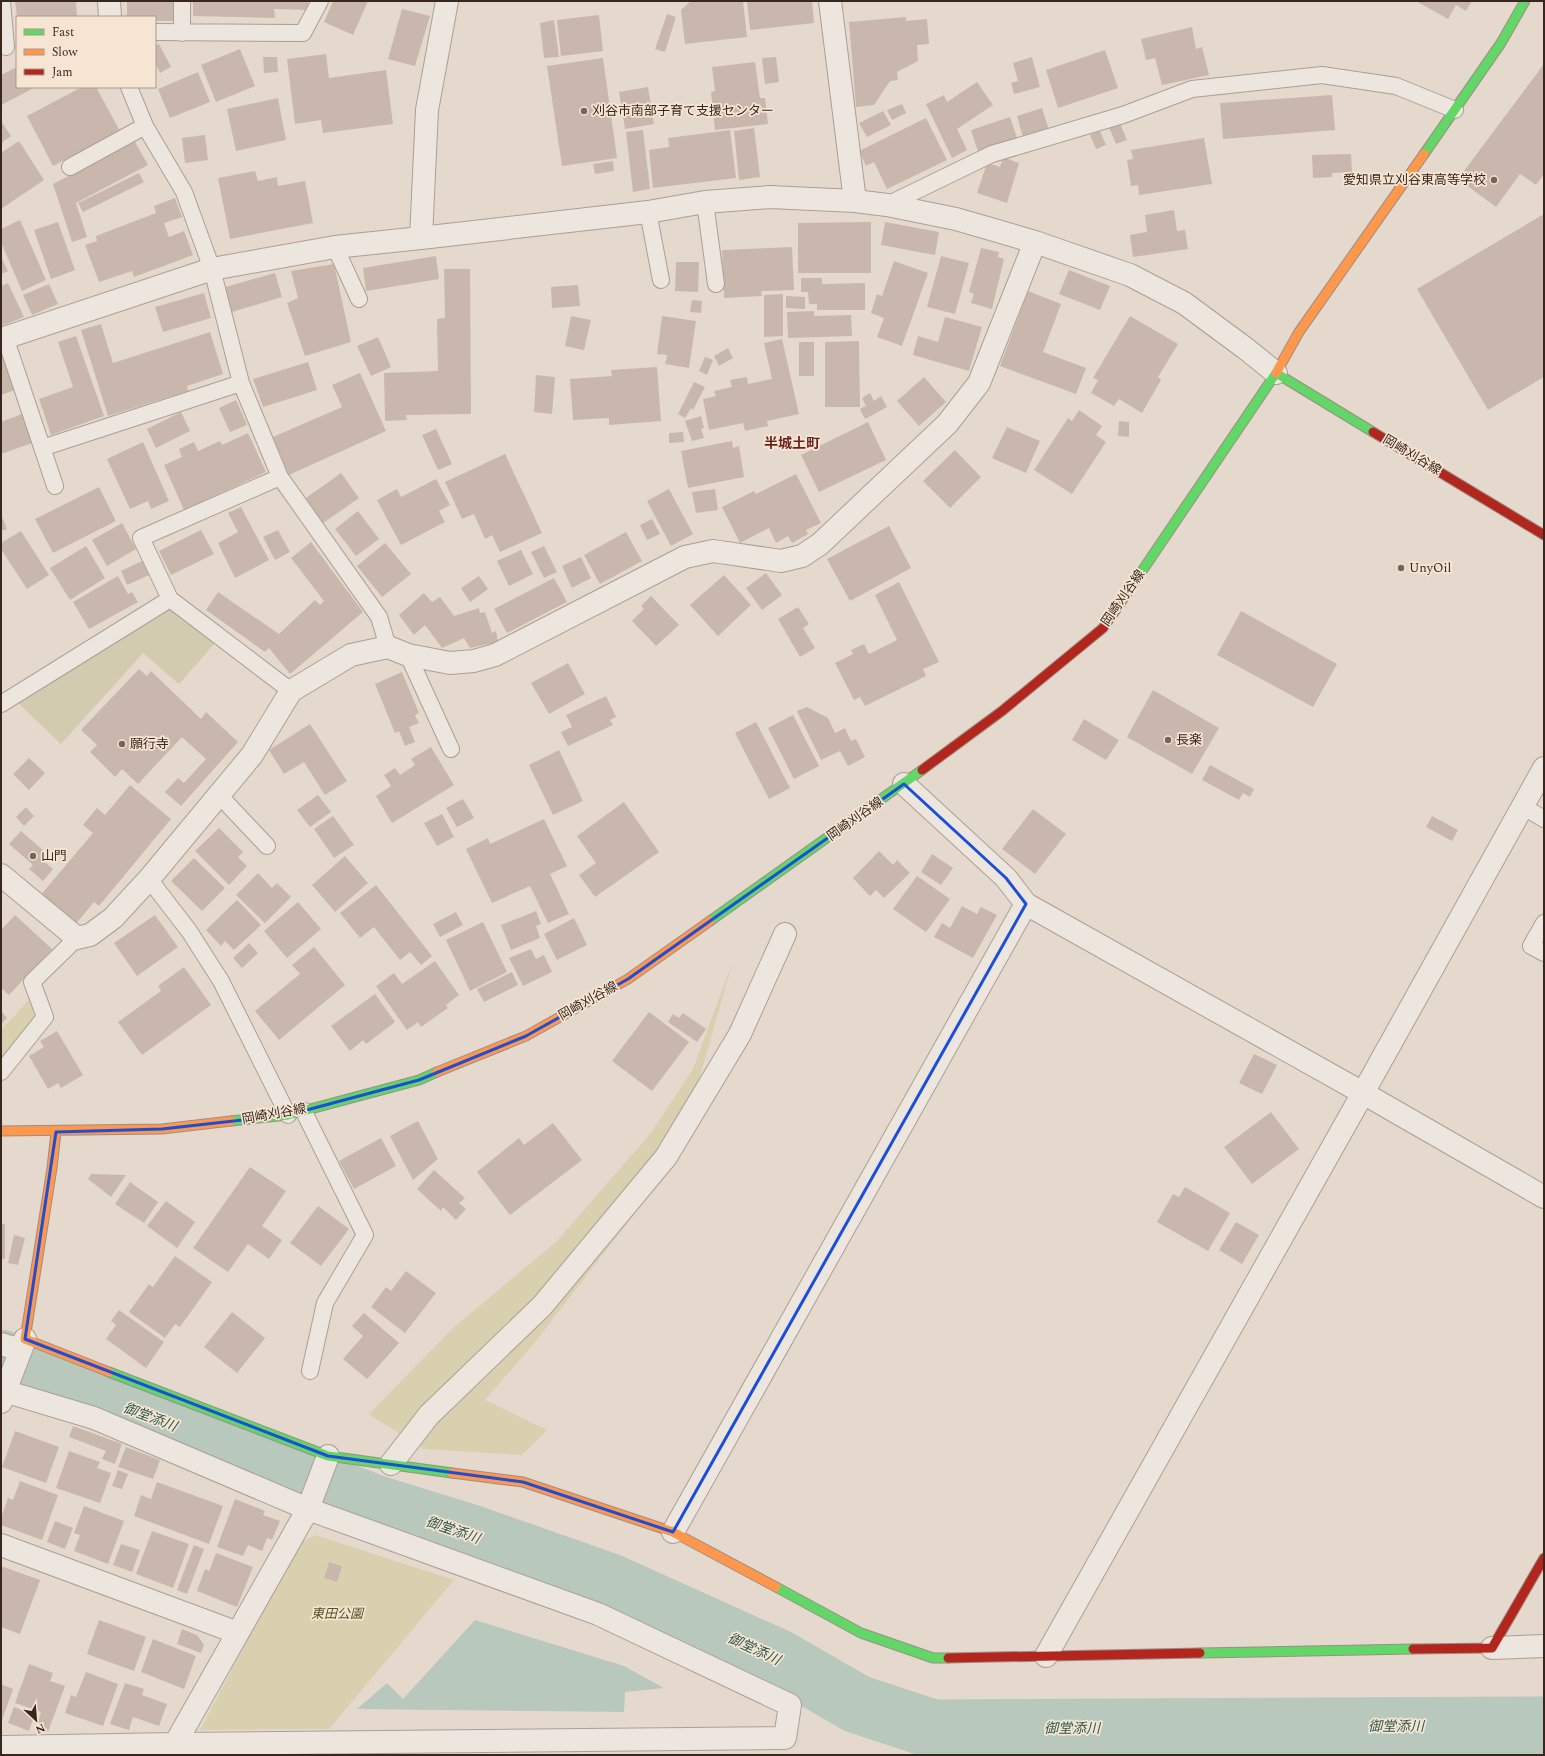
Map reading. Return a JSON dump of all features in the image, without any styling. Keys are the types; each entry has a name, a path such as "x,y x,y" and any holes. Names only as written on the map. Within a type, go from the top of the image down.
{"street":[{"path":"109,1 110,16"},
{"path":"421,238 427,110 448,1"},
{"path":"830,1 855,201"},
{"path":"3,338 212,269 335,247 648,212 705,202 770,197 855,201 887,205 956,219 1035,242 1130,275 1184,304 1245,348 1276,373 1299,332 1501,43 1526,1"},
{"path":"1,874 77,938 90,935 113,918 220,795 252,755 291,691 351,655 388,647 408,655 450,663 474,661 495,655 685,557 713,551 781,561 802,556 820,544 947,424 979,383 1035,242"},
{"name":"岡崎刈谷線","path":"1,1131 56,1132 162,1129 288,1115 418,1080 526,1036 628,979 904,784 1002,711 1103,628 1276,373 1544,535"},
{"path":"1046,1656 1544,768"},
{"path":"904,784 1006,878 1026,904 1363,1093 1544,1197"},
{"path":"673,1532 1026,904"},
{"path":"391,1464 429,1414 542,1306 666,1157 740,1034 785,934"},
{"path":"1,1747 785,1738 790,1705 598,1614 308,1509 94,1418 2,1394 16,1344 52,1168 56,1132"},
{"path":"16,1344 328,1456 522,1482 673,1532 861,1633 932,1658 1544,1646"},
{"path":"175,1744 308,1509 328,1456"},
{"path":"1,1546 238,1633"},
{"path":"1492,1648 1544,1558"}],"lane":[{"path":"2,1 8,47"},
{"path":"182,1 182,33"},
{"path":"156,32 303,33 320,1"},
{"path":"887,205 992,154 1123,115 1192,89 1322,75 1396,86 1455,110"},
{"path":"129,88 145,126 184,192 212,269 241,383 280,477 379,617 388,647"},
{"path":"70,167 145,126"},
{"path":"705,202 716,284"},
{"path":"648,212 661,280"},
{"path":"335,247 359,299"},
{"path":"3,338 55,486"},
{"path":"42,448 241,383"},
{"path":"280,477 141,538 170,599 291,691"},
{"path":"1,704 170,599"},
{"path":"408,655 451,749"},
{"path":"220,795 267,846"},
{"path":"1522,806 1544,820"},
{"path":"149,878 189,931 221,981 288,1115"},
{"path":"1544,923 1531,946 1544,953"},
{"path":"1,1072 45,1017 32,982 77,938"},
{"path":"304,1110 365,1235 325,1303 310,1371"}],"highlighted area":[{"path":"904,784 1006,878 1026,904 673,1532 523,1482 328,1456 25,1339 56,1132 162,1129 288,1115 419,1080 526,1036 628,979"}],"green space":[{"path":"733,961 676,1160 532,1346 485,1400 547,1430 522,1455 423,1449 369,1414 453,1328 557,1241 650,1134 693,1069"},
{"path":"31,998 36,1016 1,1060 1,1030"},
{"name":"東田公園","path":"315,1535 454,1580 329,1729 200,1730 298,1544"}],"shaded area":[{"path":"169,608 215,643 179,684 143,653 61,744 16,701"},
{"path":"475,1620 624,1666 664,1688 625,1692 624,1712 357,1709 387,1683 403,1699"}],"building":[{"path":"15,1 76,1 77,16 17,16"},
{"path":"127,1 173,1 173,21 156,21 156,16 127,16"},
{"path":"193,1 308,1 308,10 274,9 275,18 193,16"},
{"path":"333,1 368,1 353,35 324,22"},
{"path":"691,1 743,1 747,37 685,44 681,10"},
{"path":"747,1 812,1 814,23 750,30"},
{"path":"1416,1 1472,1 1466,11 1456,5 1448,19"},
{"path":"402,9 430,16 415,66 388,59"},
{"path":"667,14 676,17 665,52 655,49"},
{"path":"599,15 603,51 561,56 557,20"},
{"path":"906,17 906,21 927,19 929,44 917,45 918,61 897,72 898,80 890,81 874,105 856,107 849,22"},
{"path":"554,20 559,57 544,58 540,23"},
{"path":"1192,27 1196,49 1202,47 1209,75 1162,85 1155,58 1146,60 1141,39"},
{"path":"159,44 171,67 160,73 156,64 156,46"},
{"path":"240,49 255,86 216,102 201,65"},
{"path":"1105,50 1118,88 1058,108 1046,70"},
{"path":"326,54 329,78 386,70 393,124 323,133 321,120 295,124 287,59"},
{"path":"263,57 277,57 278,72 264,73"},
{"path":"776,57 779,82 765,84 762,58"},
{"path":"1032,57 1040,87 1014,94 1011,83 1018,81 1013,63"},
{"path":"603,58 617,158 562,166 547,66"},
{"path":"755,62 760,98 765,98 768,124 715,130 711,92 715,91 712,67"},
{"path":"1544,64 1544,174 1536,185 1520,174 1496,207 1458,179"},
{"path":"16,68 16,88 32,89 1,105 1,75"},
{"path":"198,72 210,102 170,118 158,89"},
{"path":"977,82 993,105 957,129 967,150 952,158 926,104 944,95 947,102"},
{"path":"648,87 654,124 625,129 619,92"},
{"path":"80,88 97,88 120,131 53,166 27,116"},
{"path":"1332,95 1335,130 1223,139 1220,103"},
{"path":"278,98 286,140 236,151 227,109"},
{"path":"902,104 906,113 892,120 887,110"},
{"path":"1042,108 1049,130 1023,137 1017,116"},
{"path":"883,111 891,125 867,137 859,123"},
{"path":"1010,117 1017,138 978,152 971,130"},
{"path":"926,118 947,160 887,189 874,162 866,166 859,151"},
{"path":"1,121 11,136 1,143"},
{"path":"1119,121 1127,140 1116,144 1108,125"},
{"path":"754,128 760,177 739,180 734,131"},
{"path":"643,130 650,189 633,192 626,132"},
{"path":"730,130 736,178 653,188 649,150 669,147 668,138"},
{"path":"1100,131 1106,145 1096,149 1090,135"},
{"path":"205,135 208,160 185,163 182,138"},
{"path":"1204,138 1212,184 1139,195 1138,185 1131,186 1127,160 1133,159 1131,150"},
{"path":"19,141 44,180 1,209 1,153"},
{"path":"135,142 148,165 76,203 87,237 72,242 53,184"},
{"path":"1351,154 1352,172 1332,173 1332,177 1313,178 1312,155"},
{"path":"1003,157 1019,163 1007,203 977,193 987,163 1000,167"},
{"path":"613,161 614,171 595,174 593,164"},
{"path":"255,171 258,181 277,177 278,186 305,181 313,223 230,239 218,178"},
{"path":"139,173 144,182 83,212 78,203"},
{"path":"175,198 182,217 164,223 169,237 184,231 193,255 134,277 132,271 99,282 85,245 97,241 96,236 156,213 154,206"},
{"path":"1174,210 1177,231 1185,230 1188,249 1133,257 1130,235 1147,232 1145,215"},
{"path":"1544,214 1544,377 1488,410 1417,289"},
{"path":"20,220 46,280 22,291 1,242 1,229"},
{"path":"58,222 75,270 51,279 34,230"},
{"path":"871,222 871,273 798,273 798,223"},
{"path":"885,222 939,232 935,255 881,245"},
{"path":"792,247 794,290 761,291 762,296 724,298 722,250"},
{"path":"981,248 999,252 998,257 1004,259 992,309 971,303 974,294 969,292"},
{"path":"436,256 439,279 366,291 363,268"},
{"path":"941,256 969,263 955,314 927,307"},
{"path":"1,257 8,271 1,274"},
{"path":"894,261 928,273 902,346 877,337 884,318 871,313 877,294 882,296"},
{"path":"676,262 699,262 698,292 675,291"},
{"path":"334,264 351,342 305,356 287,303 298,298 291,271"},
{"path":"444,269 470,269 471,414 406,415 407,420 385,421 384,373 438,371 437,319 445,318"},
{"path":"1069,270 1110,286 1100,310 1059,294"},
{"path":"275,273 282,297 232,312 225,287"},
{"path":"801,278 822,278 822,284 865,283 865,310 817,310 817,304 809,304 808,292 801,292"},
{"path":"8,283 24,317 1,326 1,286"},
{"path":"49,284 58,304 32,315 23,295"},
{"path":"578,285 580,306 552,308 551,287"},
{"path":"1028,291 1061,304 1043,352 1086,368 1076,394 1000,366"},
{"path":"204,293 211,318 163,332 155,307"},
{"path":"783,294 783,336 764,337 764,295"},
{"path":"786,296 805,297 805,309 786,308"},
{"path":"692,300 702,301 701,313 690,312"},
{"path":"814,311 814,316 851,315 852,336 788,338 787,312"},
{"path":"571,316 591,320 584,350 565,346"},
{"path":"662,316 696,321 689,368 665,364 667,355 657,354"},
{"path":"1130,316 1178,344 1158,377 1161,380 1142,413 1119,399 1114,406 1091,393 1098,380 1093,378"},
{"path":"945,317 982,327 969,371 913,355 918,336 938,342"},
{"path":"101,324 113,363 210,332 223,374 187,386 188,391 108,416 81,330"},
{"path":"76,336 104,416 51,435 39,399 73,387 58,342"},
{"path":"378,337 391,367 371,376 357,346"},
{"path":"782,339 799,414 767,421 768,426 745,431 743,423 709,430 703,399 716,396 714,391 732,387 730,380 747,377 748,384 772,379 764,343"},
{"path":"859,341 860,407 825,407 825,342"},
{"path":"799,342 814,342 814,376 799,376"},
{"path":"728,348 733,358 719,366 714,356"},
{"path":"3,355 15,390 1,395 1,356"},
{"path":"705,357 713,360 707,375 699,371"},
{"path":"308,362 317,390 263,407 253,379"},
{"path":"657,367 661,421 609,425 609,418 573,420 570,379 612,376 611,370"},
{"path":"360,373 386,431 289,475 273,437 342,407 332,385"},
{"path":"536,375 555,377 552,414 534,412"},
{"path":"924,377 946,402 919,426 897,401"},
{"path":"694,382 705,387 693,410 691,408 685,418 678,414"},
{"path":"870,393 874,401 881,396 887,407 865,419 860,409 866,406 862,398"},
{"path":"236,400 247,425 230,432 219,408"},
{"path":"1079,410 1102,426 1096,435 1106,442 1072,494 1034,470 1068,418 1072,421"},
{"path":"181,412 190,431 156,448 147,429"},
{"path":"22,414 32,443 1,454 1,422"},
{"path":"701,416 704,428 701,429 704,438 692,441 685,421"},
{"path":"1119,421 1129,422 1129,437 1118,436"},
{"path":"868,422 886,460 819,492 801,455"},
{"path":"1007,427 1040,441 1026,473 992,458"},
{"path":"436,429 452,464 438,470 422,435"},
{"path":"683,432 684,442 669,443 669,433"},
{"path":"248,433 266,472 184,510 164,465 182,457 179,449 194,442 198,451 220,441 222,445"},
{"path":"732,441 733,448 739,446 744,477 688,488 681,451"},
{"path":"143,442 169,501 151,509 148,501 130,509 107,459"},
{"path":"955,450 981,477 950,508 923,481"},
{"path":"505,454 542,533 500,552 492,535 485,539 474,514 462,519 445,482"},
{"path":"341,473 359,498 323,523 306,498"},
{"path":"796,474 821,523 806,530 808,534 792,543 788,536 776,543 769,528 740,543 722,507 754,491 756,494"},
{"path":"436,479 450,505 439,511 445,522 401,545 377,500 397,489 401,497"},
{"path":"99,487 116,521 53,553 35,519"},
{"path":"669,489 693,534 671,546 647,501"},
{"path":"715,489 718,510 696,513 692,492"},
{"path":"241,507 269,560 235,578 218,543 238,532 228,513"},
{"path":"358,511 379,539 356,556 335,529"},
{"path":"1,514 7,529 1,531"},
{"path":"652,519 660,534 647,540 640,525"},
{"path":"122,523 136,549 107,566 92,540"},
{"path":"889,526 911,568 850,601 827,559"},
{"path":"201,530 214,554 171,575 159,551"},
{"path":"278,530 290,552 275,560 263,537"},
{"path":"21,531 49,575 27,589 1,549 1,543"},
{"path":"626,532 642,561 600,584 584,555"},
{"path":"311,542 363,612 290,674 269,648 265,652 206,610 218,592 279,634 315,600 320,605 324,601 291,558"},
{"path":"385,543 411,574 382,597 357,566"},
{"path":"86,546 105,578 70,600 50,568"},
{"path":"544,546 557,572 544,578 531,552"},
{"path":"521,550 533,574 509,586 497,561"},
{"path":"581,557 591,578 572,588 562,566"},
{"path":"142,561 149,575 127,585 121,571"},
{"path":"766,573 782,595 762,610 746,588"},
{"path":"724,575 751,605 718,636 690,605"},
{"path":"118,576 128,594 132,592 138,602 89,629 73,602"},
{"path":"479,576 488,589 470,602 461,588"},
{"path":"554,578 567,602 507,633 494,609"},
{"path":"899,582 939,662 923,669 926,676 865,706 860,697 854,700 835,663 853,654 851,650 864,644 869,654 897,640 875,595"},
{"path":"424,593 432,602 440,597 454,616 479,608 480,613 485,612 492,633 496,631 498,642 470,648 464,638 442,648 425,625 414,635 399,615"},
{"path":"651,596 679,625 656,646 632,621 644,609 641,606"},
{"path":"798,607 809,624 803,628 815,648 800,657 778,619"},
{"path":"1241,611 1337,664 1313,707 1217,655"},
{"path":"568,663 585,694 549,714 531,683"},
{"path":"139,669 147,676 151,671 201,719 206,712 238,742 181,806 165,792 178,778 184,783 206,759 182,737 138,784 122,769 115,777 90,752 97,745 81,730"},
{"path":"402,672 419,713 415,715 419,723 409,727 415,742 405,746 399,731 395,733 375,684"},
{"path":"1153,690 1219,728 1192,774 1127,737"},
{"path":"606,696 616,717 610,720 613,725 568,746 561,732 572,727 566,715"},
{"path":"807,707 828,718 835,733 845,728 851,741 856,739 865,757 848,766 840,751 821,760 797,711"},
{"path":"793,715 819,766 794,779 768,728"},
{"path":"1084,719 1119,740 1106,760 1072,740"},
{"path":"756,722 790,788 769,799 735,733"},
{"path":"310,724 347,781 325,795 304,762 284,774 269,750"},
{"path":"431,747 454,785 392,823 376,796 391,786 384,775 395,768 400,775 415,765 411,759"},
{"path":"559,750 583,801 553,815 529,765"},
{"path":"29,758 45,773 29,790 13,774"},
{"path":"1210,765 1254,789 1250,797 1243,793 1239,800 1202,780"},
{"path":"130,785 171,819 99,906 94,902 74,926 39,897 93,833 83,825 97,808 105,815"},
{"path":"318,795 331,812 310,827 297,810"},
{"path":"463,799 474,818 457,827 446,808"},
{"path":"624,802 659,852 595,897 579,875 596,863 577,836"},
{"path":"26,807 34,816 24,826 16,817"},
{"path":"1033,809 1066,834 1035,874 1002,849"},
{"path":"442,814 454,837 437,846 424,823"},
{"path":"333,816 354,845 334,858 314,829"},
{"path":"1432,816 1458,830 1452,841 1426,827"},
{"path":"544,819 567,866 550,874 569,914 548,923 530,886 492,903 466,849 488,838 490,844"},
{"path":"219,828 243,852 238,857 247,866 229,885 195,851"},
{"name":"山門","path":"21,831 46,853 40,858 53,869 43,881 29,869 33,865 9,844"},
{"path":"879,851 893,865 897,860 910,873 884,898 876,890 870,896 853,878"},
{"path":"932,854 953,868 941,885 921,872"},
{"path":"345,856 368,883 335,912 312,885"},
{"path":"194,858 225,888 202,911 171,881"},
{"path":"258,873 272,888 277,883 291,897 265,923 236,895"},
{"path":"917,876 950,899 926,932 893,909"},
{"path":"376,885 432,956 421,965 410,952 400,960 374,927 360,938 340,913"},
{"path":"237,900 261,925 234,950 225,941 221,946 206,930"},
{"path":"298,902 321,929 287,958 264,931"},
{"path":"962,906 977,914 981,907 997,915 973,958 934,937 942,923 950,928"},
{"path":"536,911 541,924 536,926 540,938 511,950 501,925"},
{"path":"456,912 463,925 440,937 433,924"},
{"path":"15,915 52,949 9,995 1,988 1,930"},
{"path":"155,915 178,947 137,976 114,943"},
{"path":"574,918 587,945 557,960 544,934"},
{"path":"483,922 507,972 470,991 446,940"},
{"path":"249,943 258,953 242,968 233,958"},
{"path":"314,947 345,985 279,1040 255,1011 300,974 292,965"},
{"path":"531,949 536,959 544,955 552,972 523,986 509,958"},
{"path":"435,961 459,995 446,1005 448,1008 421,1027 418,1022 407,1030 376,986 394,973 402,984"},
{"path":"184,967 211,1005 142,1055 118,1022 161,991 158,986"},
{"path":"512,972 518,985 484,1002 477,989"},
{"path":"375,994 395,1022 366,1044 363,1040 350,1051 331,1026"},
{"path":"1,1011 7,1018 1,1024"},
{"path":"649,1012 689,1042 652,1091 612,1061"},
{"path":"683,1013 706,1029 697,1042 668,1022 673,1014 679,1018"},
{"path":"57,1031 83,1075 61,1088 58,1083 48,1089 29,1056 44,1047 40,1041"},
{"path":"1254,1054 1277,1065 1262,1094 1239,1083"},
{"path":"1271,1112 1299,1149 1252,1184 1224,1147"},
{"path":"418,1121 438,1159 413,1180 390,1136"},
{"path":"553,1123 582,1160 510,1215 477,1172 519,1138 524,1145"},
{"path":"381,1138 396,1166 354,1189 339,1161"},
{"path":"250,1167 286,1191 262,1226 282,1240 269,1259 248,1244 228,1272 193,1248"},
{"path":"434,1170 465,1198 459,1203 466,1209 456,1220 443,1207 441,1211 417,1189"},
{"path":"91,1174 126,1175 111,1197 88,1179"},
{"path":"130,1182 158,1202 144,1223 115,1204"},
{"path":"1185,1187 1230,1213 1208,1251 1157,1222 1173,1194 1179,1197"},
{"path":"166,1201 195,1222 177,1248 147,1226"},
{"path":"318,1206 349,1229 321,1266 290,1243"},
{"path":"1236,1222 1259,1235 1242,1264 1219,1250"},
{"path":"1,1224 5,1224 5,1259 1,1259"},
{"path":"14,1235 25,1238 18,1265 8,1263"},
{"path":"175,1256 212,1282 180,1327 175,1324 165,1338 129,1312 149,1284 153,1287"},
{"path":"406,1271 436,1293 405,1333 371,1307 386,1287 391,1291"},
{"path":"119,1310 164,1342 146,1368 106,1339 116,1325 111,1321"},
{"path":"232,1312 265,1338 237,1373 204,1347"},
{"path":"364,1313 399,1343 367,1379 343,1359 363,1336 352,1326"},
{"path":"73,1426 122,1444 115,1464 102,1459 106,1451 69,1437"},
{"path":"15,1431 59,1447 46,1483 2,1467"},
{"path":"126,1447 160,1460 153,1479 118,1467"},
{"path":"69,1451 100,1462 97,1468 111,1473 100,1503 56,1488"},
{"path":"118,1470 128,1474 122,1489 112,1486"},
{"path":"20,1481 58,1495 42,1540 1,1525 1,1518 8,1498 13,1500"},
{"path":"157,1482 223,1506 209,1544 134,1516 141,1495 151,1499"},
{"path":"235,1499 265,1511 263,1515 280,1521 272,1540 267,1538 262,1551 248,1545 243,1556 217,1547"},
{"path":"84,1506 124,1521 108,1564 74,1551 80,1535 74,1533"},
{"path":"55,1521 73,1528 65,1549 47,1542"},
{"path":"152,1531 189,1544 173,1588 136,1574"},
{"path":"121,1544 140,1550 132,1572 113,1565"},
{"path":"194,1545 204,1549 187,1594 177,1590"},
{"path":"216,1553 253,1567 237,1607 197,1591 205,1569 209,1571"},
{"path":"329,1562 342,1566 337,1582 324,1578"},
{"path":"1,1566 40,1580 20,1634 1,1627"},
{"path":"99,1620 146,1637 134,1671 87,1654"},
{"path":"182,1629 197,1635 204,1645 201,1653 177,1644"},
{"path":"153,1639 196,1656 184,1689 141,1672"},
{"path":"29,1664 53,1673 50,1681 65,1686 48,1732 36,1728 41,1712 15,1703"},
{"path":"86,1672 118,1684 103,1726 65,1713 71,1695 76,1697"},
{"path":"125,1683 144,1689 142,1695 167,1704 159,1726 133,1717 129,1730 110,1724"},
{"path":"1,1684 13,1689 1,1723"},
{"path":"14,1707 35,1714 29,1731 8,1723"}],"waterway":[{"name":"御堂添川","path":"1,1359 377,1505 471,1534 608,1582 779,1659 857,1704 933,1729 1544,1726"}],"traffic: fast":[{"path":"1424,154 1501,43 1525,1"},
{"path":"1119,605 1276,373 1373,432"},
{"path":"710,921 922,770"},
{"path":"231,1121 288,1115 419,1080 437,1072"},
{"path":"109,1372 328,1456 452,1473"},
{"path":"776,1587 861,1633 933,1658 948,1658"},
{"path":"1200,1653 1413,1649"}],"traffic: slow":[{"path":"1276,373 1299,332 1424,154"},
{"path":"437,1072 526,1036 628,979 710,921"},
{"path":"1,1131 162,1129 231,1121"},
{"path":"56,1132 52,1168 25,1339 109,1372"},
{"path":"452,1473 523,1482 673,1532 776,1587"}],"traffic: jam":[{"path":"1373,432 1544,535"},
{"path":"922,770 1002,711 1103,628 1119,605"},
{"path":"1413,1649 1492,1648 1544,1558"},
{"path":"948,1658 1200,1653"}],"place":[{"name":"刈谷市南部子育て支援センター","path":"584,111"},
{"name":"愛知県立刈谷東高等学校","path":"1494,180"},
{"name":"UnyOil","path":"1401,568"},
{"name":"長楽","path":"1168,740"},
{"name":"願行寺","path":"122,744"},
{"name":"山門","path":"33,856"}],"district":[{"name":"半城土町","path":"792,443"}]}
